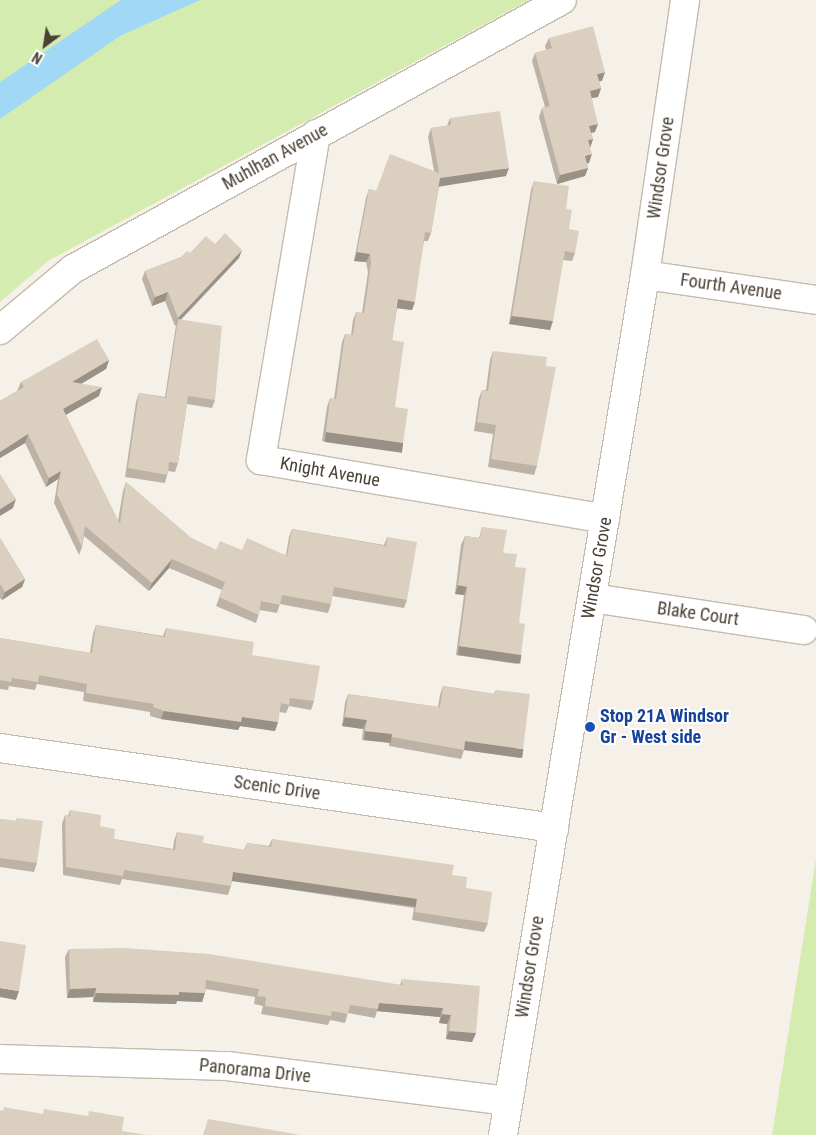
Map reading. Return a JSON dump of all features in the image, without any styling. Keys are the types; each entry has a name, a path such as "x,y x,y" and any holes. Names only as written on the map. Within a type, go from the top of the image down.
{"street":[{"name":"Muhlhan Avenue","path":"0,330 72,269 562,0"},
{"name":"Windsor Grove","path":"503,1135 645,275 685,0"},
{"name":"Knight Avenue","path":"316,134 261,460 605,519"},
{"name":"Fourth Avenue","path":"645,275 816,300"},
{"name":"Blake Court","path":"592,598 804,630"},
{"name":"Scenic Drive","path":"0,748 554,828"},
{"name":"Panorama Drive","path":"0,1059 227,1066 508,1101"}],"green space":[{"path":"0,0 529,0 48,261 0,302"},
{"path":"816,859 816,1135 772,1135"}],"water":[{"path":"121,0 200,0 120,36 0,119 0,82"}],"building":[{"path":"593,26 605,72 597,74 601,88 590,91 598,124 589,126 593,139 588,140 592,154 585,156 588,168 560,175 542,108 550,106 535,53 552,48 549,38"},
{"path":"500,111 509,168 440,178 431,233 425,232 415,302 398,299 392,340 404,342 395,407 408,409 403,443 326,432 330,398 336,399 345,334 353,335 356,312 364,313 371,263 370,254 357,252 369,189 376,191 390,154 439,173 431,128 451,125 450,118"},
{"path":"534,181 569,186 566,209 572,210 569,229 579,231 575,253 565,251 553,321 512,316"},
{"path":"225,233 242,250 178,318 168,292 155,297 145,271 180,258 187,251 190,253 206,236 215,244"},
{"path":"178,319 222,326 215,400 188,396 178,463 169,462 168,475 128,468 139,393 166,398"},
{"path":"97,339 109,360 72,382 102,387 63,409 120,524 126,482 191,538 216,550 220,541 242,550 247,538 287,556 292,529 386,546 387,537 417,542 407,600 334,587 331,604 282,595 280,605 261,601 259,615 219,597 225,582 172,559 152,583 85,526 82,547 57,494 61,471 49,478 28,434 0,452 0,401 24,387 21,382"},
{"path":"493,351 547,357 546,366 556,367 537,466 491,459 496,425 477,422 482,390 488,391"},
{"path":"0,474 16,499 0,509"},
{"path":"482,527 507,530 503,553 517,554 515,567 526,568 519,623 525,624 521,655 459,646 467,587 458,585 465,536 480,538"},
{"path":"0,538 25,579 5,592 0,584"},
{"path":"96,625 165,637 166,628 254,642 252,655 320,666 314,701 290,698 289,705 281,703 278,722 242,717 241,722 164,711 153,707 154,704 86,693 87,684 39,675 38,682 12,678 11,682 0,680 0,638 92,653"},
{"path":"443,686 495,694 496,690 530,694 523,749 465,741 464,750 392,737 392,734 365,731 367,720 345,717 348,694 440,707"},
{"path":"70,810 101,815 100,826 115,829 114,839 175,850 177,832 204,836 203,843 245,850 247,843 271,847 272,839 454,865 452,875 467,877 466,888 492,892 488,923 415,912 417,899 233,872 231,886 124,870 123,876 66,867 65,815 70,816"},
{"path":"17,818 43,821 37,863 0,858 0,819 16,821"},
{"path":"0,941 26,945 19,991 0,988"},
{"path":"124,948 209,954 402,985 402,979 480,986 476,1033 449,1031 451,1015 442,1014 443,1008 379,1003 378,1009 350,1005 348,1014 332,1011 331,1016 265,1006 266,997 257,996 259,989 206,980 205,993 179,992 179,995 96,993 96,988 70,989 69,949"},
{"path":"4,1107 43,1114 44,1109 88,1116 89,1111 124,1117 122,1131 147,1135 0,1135 0,1110 3,1111"},
{"path":"208,1119 301,1135 203,1135"}],"place":[{"name":"Stop 21A Windsor Gr - West side","path":"590,727"}]}
